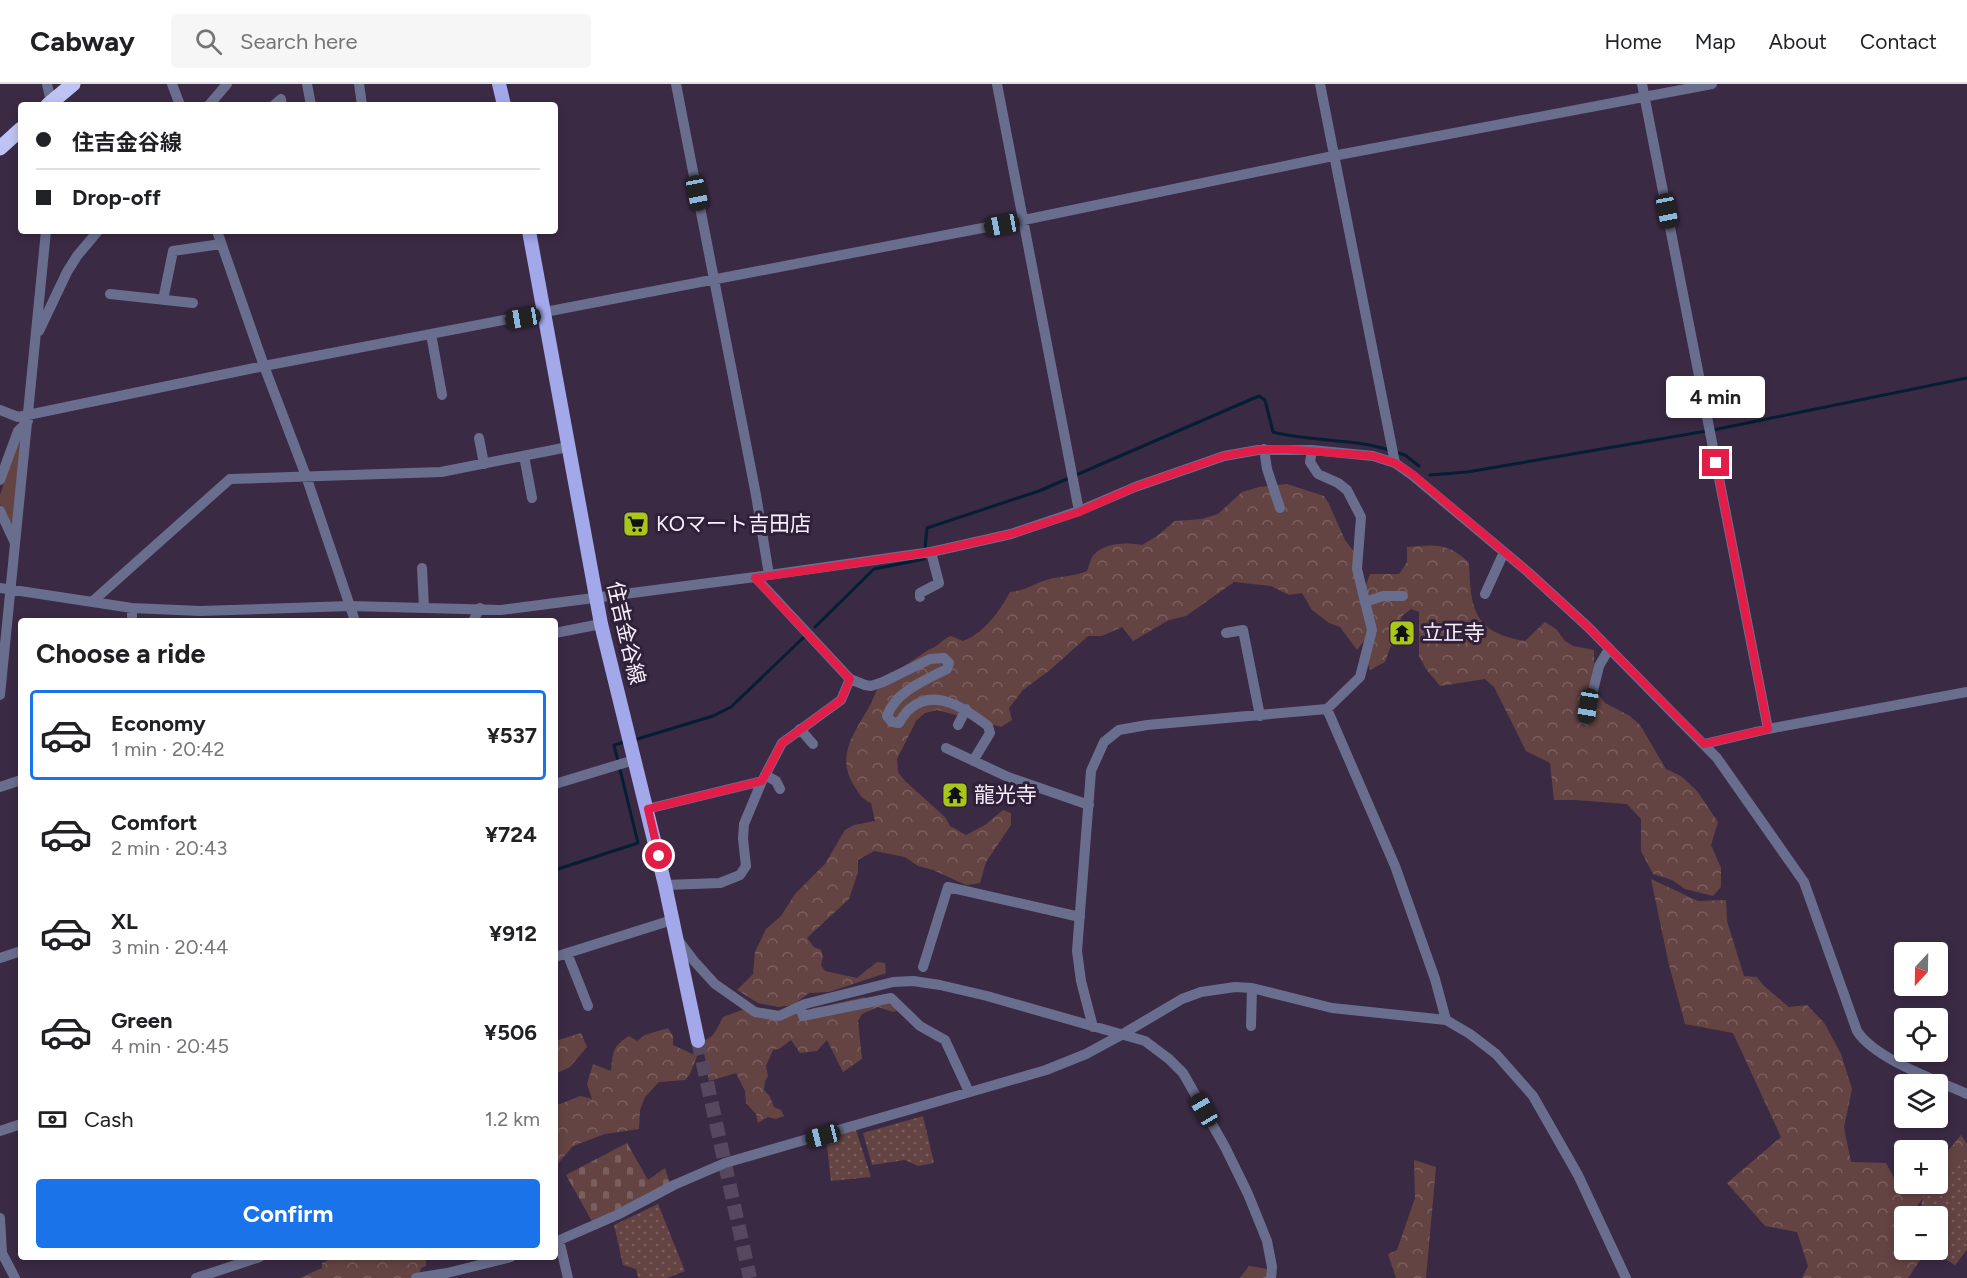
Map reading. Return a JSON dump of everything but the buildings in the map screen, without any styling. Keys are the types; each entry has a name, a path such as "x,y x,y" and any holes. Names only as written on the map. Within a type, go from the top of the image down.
{"highway":[{"path":"52,102 73,84"},
{"path":"0,148 18,132"}],"main road":[{"path":"499,84 503,102"},
{"name":"住吉金谷線","path":"530,234 626,754 648,809 698,1041"}],"street":[{"path":"47,84 50,102"},
{"path":"172,84 179,102"},
{"path":"212,102 227,84"},
{"path":"307,84 310,102"},
{"path":"358,84 361,102"},
{"path":"676,84 756,495 769,575"},
{"path":"998,84 1079,512"},
{"path":"1320,84 1394,456 1504,552 1609,649 1717,758 1804,882 1857,1031 1862,1039 1878,1052 1967,1094"},
{"path":"1642,84 1768,729"},
{"path":"0,410 28,418 264,366 1024,220 1333,156 1712,84"},
{"path":"0,690 5,588 16,545 46,234"},
{"path":"37,337 77,256 95,234"},
{"path":"218,234 264,366 306,476 354,618"},
{"path":"163,300 173,251 221,244"},
{"path":"110,294 193,303"},
{"path":"431,334 442,395"},
{"path":"0,481 18,431 28,418"},
{"path":"479,438 484,464"},
{"path":"93,601 230,479 441,472 568,447"},
{"path":"5,588 132,608 200,611 350,606 501,610 595,596 755,578 927,552 1011,534 1079,512 1135,487 1224,456 1264,449 1394,456"},
{"path":"1264,449 1267,468 1280,508"},
{"path":"1093,1026 1077,951 1091,771 1104,742 1119,730 1147,725 1327,709 1360,677 1372,630 1357,569 1361,517 1347,490 1318,474 1310,462 1312,450"},
{"path":"524,456 532,498"},
{"path":"0,511 16,545"},
{"path":"920,597 920,593 939,583 927,552"},
{"path":"1485,594 1504,552"},
{"path":"422,568 424,607"},
{"path":"755,578 850,679 865,686 883,682 930,659 944,658 949,663 947,669 919,683 890,706 887,716 892,723 898,723 911,707 934,699 966,709 988,726 990,733 973,761"},
{"path":"1365,602 1383,596 1403,597"},
{"path":"132,608 132,618"},
{"path":"475,618 480,608"},
{"path":"558,632 601,624"},
{"path":"1226,633 1243,630 1260,716"},
{"path":"1586,720 1599,666 1609,649"},
{"path":"665,885 720,883 740,875 746,866 744,824 763,778 782,743 841,700 850,679"},
{"path":"1704,744 1768,729 1967,692"},
{"path":"958,725 966,709"},
{"path":"1327,709 1395,866 1435,980 1446,1020"},
{"path":"800,729 813,744"},
{"path":"945,748 1008,777 1089,805"},
{"path":"558,783 626,754"},
{"path":"648,809 763,778 776,781 780,789"},
{"path":"0,787 18,781"},
{"path":"923,966 948,887 1080,917"},
{"path":"558,956 672,920"},
{"path":"676,937 715,984 755,1012 779,1016 800,1006 893,982 913,981 987,996 1145,1041 1183,1073 1225,1147 1248,1194 1267,1242 1272,1267 1271,1278"},
{"path":"0,958 18,952"},
{"path":"567,953 588,1006"},
{"path":"558,1241 725,1163 1046,1070 1086,1054 1182,999 1201,992 1235,987 1252,988 1332,1008 1446,1020 1470,1034 1496,1054 1533,1096 1578,1175 1626,1278"},
{"path":"1251,1026 1252,988"},
{"path":"800,1006 802,1016 891,998 920,1026 945,1040 969,1092"},
{"path":"0,1131 18,1125"},
{"path":"0,1218 2,1253 15,1278"},
{"path":"558,1244 568,1278"},
{"path":"196,1278 251,1260"},
{"path":"416,1278 499,1260"},
{"path":"474,1266 476,1278"}],"green space":[{"path":"25,430 15,531 0,504 0,495 18,441"},
{"path":"1287,484 1324,496 1345,540 1354,552 1363,593 1370,574 1399,574 1407,562 1407,547 1441,546 1454,551 1469,563 1474,606 1485,625 1495,632 1525,641 1545,622 1556,629 1565,641 1573,646 1594,650 1590,684 1605,703 1630,716 1640,725 1666,769 1681,776 1697,791 1718,822 1711,845 1721,868 1721,887 1713,896 1685,889 1672,880 1653,874 1641,851 1641,819 1627,804 1554,800 1550,763 1526,751 1494,687 1485,679 1440,686 1426,669 1419,656 1419,612 1411,609 1402,616 1385,662 1370,670 1363,650 1367,637 1357,650 1340,627 1329,623 1312,610 1302,593 1289,595 1271,586 1234,582 1186,616 1169,620 1133,641 1122,627 1102,636 1088,636 1050,670 1023,690 1009,708 1012,720 1001,727 937,710 925,713 916,721 897,759 898,772 905,781 945,817 950,826 966,835 985,825 1003,810 1011,813 1011,825 986,862 980,883 966,885 933,870 918,866 905,857 874,851 858,860 858,872 849,899 807,938 814,947 821,950 823,957 821,965 825,971 857,978 877,962 885,963 886,973 829,992 809,993 793,1005 778,1007 758,1003 737,990 753,974 755,952 766,929 781,916 795,894 825,864 845,830 854,825 875,821 871,803 862,798 853,784 846,763 853,735 882,683 948,637 963,641 978,633 996,614 1010,592 1045,580 1087,571 1092,557 1102,548 1122,544 1142,545 1175,521 1202,519 1218,514 1242,492 1259,487"},
{"path":"1651,879 1698,901 1726,900 1727,921 1744,976 1757,977 1789,1007 1807,1005 1825,1024 1841,1054 1852,1089 1844,1127 1851,1162 1886,1163 1894,1178 1894,1194 1926,1194 1917,1206 1894,1206 1894,1260 1920,1260 1908,1278 1802,1278 1808,1266 1797,1232 1765,1226 1727,1183 1781,1137 1733,1033 1685,1024 1669,965"},
{"path":"865,997 863,1002 887,1004 899,1010 893,1012 878,1007 862,1014 858,1021 862,1059 843,1072 827,1040 817,1051 800,1053 791,1040 779,1049 773,1050 766,1066 768,1076 764,1090 774,1107 781,1110 784,1116 776,1119 768,1117 758,1123 756,1114 746,1103 745,1091 736,1073 709,1081 702,1041 713,1035 723,1017 750,1007 768,1011 796,1012"},
{"path":"668,1028 673,1036 673,1045 697,1056 690,1074 685,1080 659,1082 645,1097 640,1110 639,1129 605,1134 573,1146 558,1164 558,1105 580,1096 592,1099 587,1084 593,1064 611,1071 614,1050 619,1043 629,1036 637,1041 645,1035"},
{"path":"581,1033 587,1047 570,1067 558,1073 558,1040"},
{"path":"923,1116 934,1163 918,1166 905,1160 872,1165 863,1133"},
{"path":"856,1130 871,1177 831,1181 826,1138"},
{"path":"1961,1135 1967,1144 1967,1151 1948,1170 1948,1151"},
{"path":"627,1143 648,1180 665,1168 670,1184 594,1225 566,1175"},
{"path":"1967,1151 1967,1250 1955,1265 1947,1260 1948,1206 1921,1206 1926,1194 1948,1194 1948,1169"},
{"path":"1414,1160 1436,1167 1426,1278 1396,1278 1388,1254 1397,1250 1415,1198"},
{"path":"658,1204 685,1271 667,1278 638,1278 636,1269 623,1265 614,1225"},
{"path":"426,1260 426,1266 421,1268 419,1276 411,1278 300,1278 322,1268 322,1263 327,1261"},
{"path":"1249,1266 1267,1269 1266,1278 1240,1278"}],"waterway":[{"path":"1713,430 1967,378"},
{"path":"815,627 874,569 924,559 927,528 1039,491 1259,396 1265,400 1273,432 1375,446 1389,450"},
{"path":"1430,475 1467,472 1707,431"},
{"path":"1395,452 1405,455 1419,466"},
{"path":"634,740 713,716 731,707 804,637"},
{"path":"558,869 638,843 614,745 625,742"}],"tunnel":[{"path":"698,1041 750,1278"}],"place":[{"name":"KOマート吉田店","path":"636,524"},
{"name":"立正寺","path":"1402,633"},
{"name":"龍光寺","path":"955,795"}],"route":[{"path":"659,856 648,809 762,781 782,743 841,700 850,679 755,578 931,552 1011,534 1079,512 1135,487 1224,456 1258,450 1348,452 1373,456 1395,463 1412,474 1528,572 1588,627 1704,744 1768,729 1716,463"}]}
